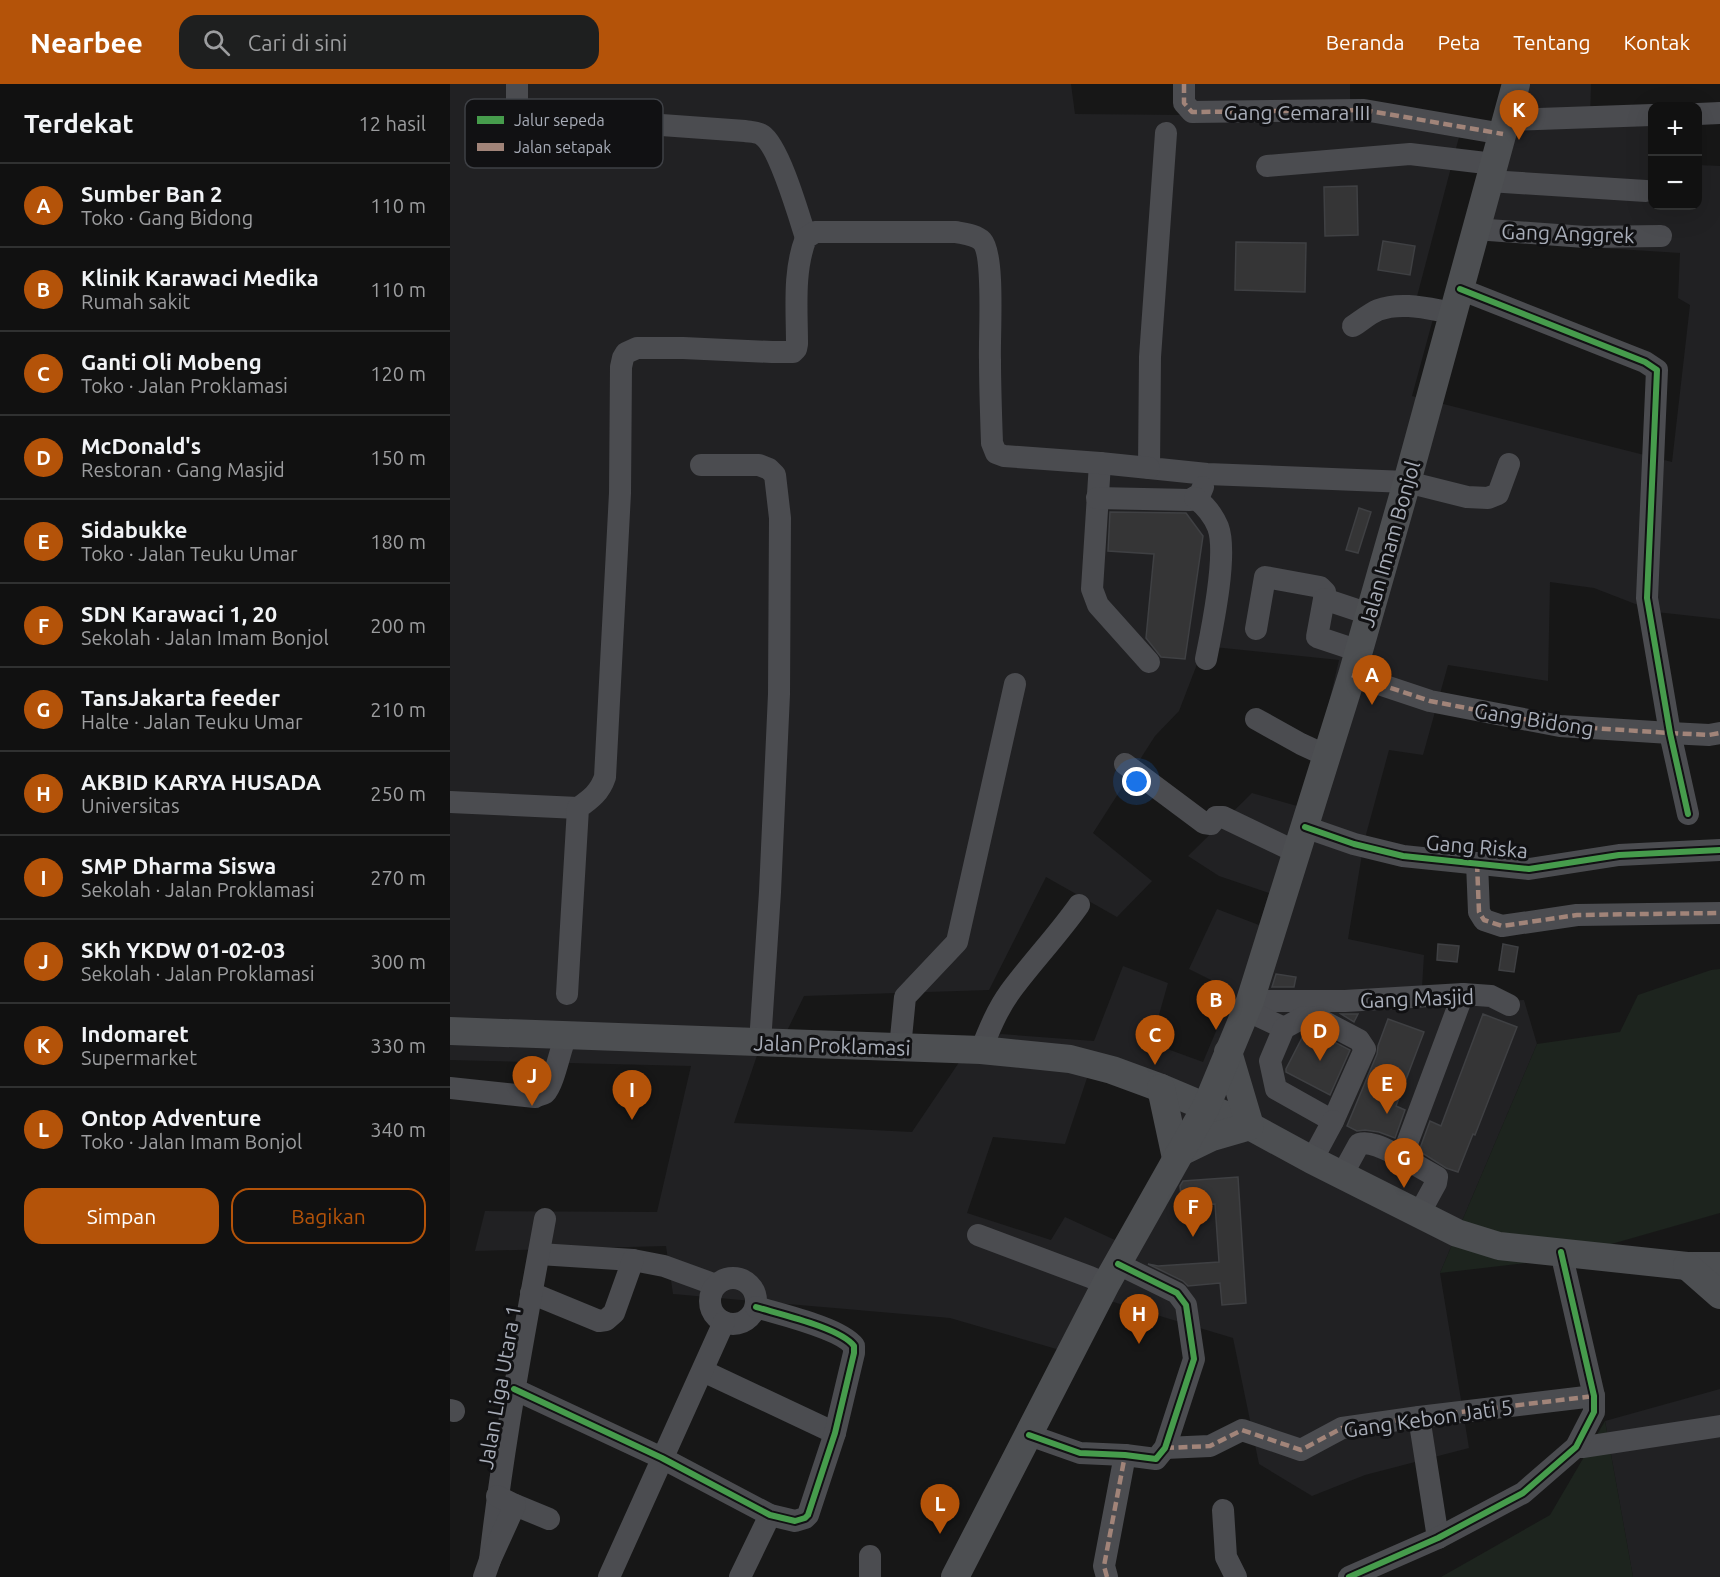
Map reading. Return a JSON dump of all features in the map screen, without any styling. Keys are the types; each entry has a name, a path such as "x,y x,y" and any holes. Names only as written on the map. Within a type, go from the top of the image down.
{"main road":[{"name":"Jalan Imam Bonjol","path":"955,1577 1112,1274 1206,1107 1248,1006 1355,663 1516,84"},
{"name":"Jalan Proklamasi","path":"450,1031 981,1050 1070,1059 1112,1070 1161,1088 1250,1126 1457,1233 1498,1246 1687,1266 1720,1266"},
{"path":"1161,1088 1177,1155 1212,1137 1250,1126 1228,1053"},
{"path":"1687,1266 1720,1295"}],"street":[{"name":"Gang Cemara III","path":"1184,84 1184,103 1192,112 1364,110 1505,127 1648,115"},
{"path":"1702,114 1720,113"},
{"path":"450,802 578,808 595,796 602,786 605,777 620,493 621,367 626,353 637,348 772,352 793,352 796,349 800,253 806,237 771,143 761,134 745,131 663,125"},
{"path":"1149,468 1150,357 1166,133"},
{"path":"1267,166 1410,154 1492,173 1646,191"},
{"name":"Gang Anggrek","path":"1475,230 1585,237 1661,236"},
{"path":"806,237 815,232 956,232 973,236 982,242 986,249 991,280 992,443 996,453 1004,456 1207,474 1407,482 1467,497 1488,498 1498,494 1509,464"},
{"path":"1353,326 1376,311 1390,306 1457,301 1645,362 1657,370 1647,598 1670,733 1688,814"},
{"path":"1100,463 1092,589 1098,605 1149,662"},
{"path":"701,465 759,465 769,469 775,475 780,518 779,694 760,1043"},
{"path":"1097,498 1190,500 1200,494 1207,474"},
{"path":"1196,498 1208,508 1219,529 1221,553 1215,610 1206,659"},
{"path":"1256,629 1265,577 1320,587 1325,592 1324,599 1369,614"},
{"name":"Gang Bidong","path":"1324,599 1317,637 1355,663 1430,701 1560,726 1708,735 1720,733"},
{"path":"900,1048 905,997 957,942 1015,684"},
{"path":"1256,719 1327,756"},
{"name":"Gang Riska","path":"1125,765 1204,823 1211,824 1216,817 1223,817 1301,839 1354,844 1403,856 1529,869 1619,855 1720,850"},
{"path":"567,994 578,808"},
{"path":"1477,863 1479,912 1484,920 1502,926 1577,915 1720,913"},
{"path":"981,1050 1010,992 1079,905"},
{"path":"1402,1157 1463,994"},
{"name":"Gang Masjid","path":"1248,1006 1463,994 1491,996 1509,1005"},
{"path":"1248,1006 1284,1028"},
{"path":"1312,1160 1333,1121 1365,1049 1359,1040 1317,1018 1304,1017 1284,1028 1270,1061 1276,1089 1333,1121"},
{"path":"450,1088 535,1097 545,1092 552,1081 566,1036"},
{"path":"1342,1175 1362,1142 1402,1157 1437,1176 1436,1183 1419,1214"},
{"name":"Jalan Liga Utara 1","path":"487,1569 506,1500 514,1389 545,1219"},
{"path":"978,1235 1090,1277 1112,1274 1177,1293 1186,1305 1194,1359 1166,1448"},
{"path":"1349,1577 1438,1538 1523,1493 1576,1447 1594,1412 1594,1396 1561,1252"},
{"path":"539,1254 633,1260 664,1266 716,1285"},
{"path":"531,1293 599,1321 606,1320 614,1313 633,1260"},
{"path":"730,1277 745,1280 755,1292 756,1307 753,1314 747,1320 732,1324 718,1319 710,1306 710,1298 716,1285 730,1277"},
{"path":"514,1389 662,1458 770,1515 795,1521 804,1518 808,1515 835,1433 854,1346 846,1337 756,1307"},
{"path":"609,1577 724,1322"},
{"path":"703,1371 835,1433"},
{"name":"Gang Kebon Jati 5","path":"1125,1455 1156,1459 1166,1448 1210,1446 1242,1430 1301,1450 1342,1428 1594,1396"},
{"path":"1419,1417 1438,1538"},
{"path":"1576,1447 1720,1426"},
{"path":"1029,1435 1080,1453 1125,1455 1104,1566 1107,1577"},
{"path":"506,1500 549,1519"},
{"path":"1223,1510 1226,1557 1236,1577"},
{"path":"740,1577 770,1515"}],"shaded area":[{"path":"450,84 1071,84 1075,114 1183,115 1183,84 1350,84 1350,102 1463,122 1415,304 1436,308 1412,396 1672,462 1690,305 1678,298 1680,253 1463,239 1502,84 1591,84 1590,121 1648,120 1648,210 1702,210 1702,165 1720,166 1720,619 1656,612 1594,588 1550,582 1548,681 1448,665 1423,755 1389,750 1364,842 1348,939 1424,955 1421,1004 1524,1000 1537,1044 1440,1273 1469,1448 1365,1475 1312,1496 1259,1464 1233,1338 1110,1301 1084,1357 950,1318 673,1294 666,1246 475,1251 485,1211 657,1212 691,1066 450,1060","holes":["1204,646 1339,660 1304,808 1252,793 1188,856 1219,876 1269,893 1259,925 1217,909 1189,969 1233,991 1203,1062 1151,1043 1168,983 1123,966 1094,1041 1001,1034 966,1052 912,1132 734,1123 764,1035 784,1037 804,996 989,990 1046,877 1117,917 1152,881 1093,833 1155,736 1179,711","1090,1069 1149,1099 1167,1136 1152,1190 1126,1245 1065,1217 1051,1240 967,1213 993,1137 1065,1144"]},
{"path":"1720,969 1720,1213 1559,1259 1440,1273 1537,1044 1620,1032 1638,995"},
{"path":"1720,1389 1720,1577 1633,1577 1605,1421"},
{"path":"1605,1421 1633,1577 1441,1577 1550,1515"}],"building":[{"path":"1357,186 1358,235 1325,236 1324,187"},
{"path":"1383,241 1415,246 1410,275 1378,270"},
{"path":"1236,242 1306,243 1305,292 1235,290"},
{"path":"1359,508 1371,512 1358,553 1346,550"},
{"path":"1110,512 1186,513 1203,536 1185,659 1161,657 1146,638 1154,554 1108,551"},
{"path":"1438,944 1459,946 1457,962 1437,960"},
{"path":"1503,944 1518,947 1514,972 1499,970"},
{"path":"1276,974 1296,977 1294,987 1272,987"},
{"path":"1341,1014 1358,1014 1354,1022"},
{"path":"1483,1014 1517,1027 1475,1135 1473,1134 1458,1172 1446,1168 1419,1151 1430,1121 1441,1126"},
{"path":"1388,1019 1424,1032 1396,1106 1405,1110 1395,1138 1379,1132 1357,1131 1347,1126 1377,1054"},
{"path":"1307,1031 1313,1031 1350,1050 1330,1095 1286,1072"},
{"path":"1238,1177 1246,1303 1222,1305 1220,1283 1188,1286 1183,1281 1148,1264 1158,1266 1219,1262 1215,1204 1182,1206 1180,1186 1183,1181"}],"marked path":[{"path":"1184,84 1184,103 1192,112 1364,110 1503,134"},
{"path":"1352,675 1430,701 1560,726 1709,735 1720,733"},
{"path":"1477,863 1479,912 1484,920 1502,926 1577,915 1720,913"},
{"path":"1165,1448 1210,1446 1242,1430 1301,1450 1342,1428 1594,1396"},
{"path":"1107,1577 1104,1566 1125,1455"}],"cycle path":[{"path":"1460,289 1645,362 1657,370 1647,598 1670,733 1688,814"},
{"path":"1305,827 1354,844 1403,856 1529,869 1619,855 1720,850"},
{"path":"1349,1577 1438,1538 1523,1493 1576,1447 1594,1412 1594,1396 1561,1252"},
{"path":"1029,1435 1080,1453 1156,1459 1165,1448 1194,1359 1186,1305 1177,1293 1118,1264"},
{"path":"514,1389 662,1458 770,1515 795,1521 805,1518 808,1515 835,1433 854,1346 836,1333 756,1307"}],"place":[{"name":"Indomaret","path":"1519,140"},
{"name":"Sumber Ban 2","path":"1372,705"},
{"name":"Klinik Karawaci Medika","path":"1216,1030"},
{"name":"McDonald's","path":"1320,1061"},
{"name":"Ganti Oli Mobeng","path":"1155,1065"},
{"name":"SKh YKDW 01-02-03","path":"532,1106"},
{"name":"Sidabukke","path":"1387,1114"},
{"name":"SMP Dharma Siswa","path":"632,1120"},
{"name":"TansJakarta feeder","path":"1404,1188"},
{"name":"SDN Karawaci 1, 20","path":"1193,1237"},
{"name":"AKBID KARYA HUSADA","path":"1139,1344"},
{"name":"Ontop Adventure","path":"940,1534"}]}
